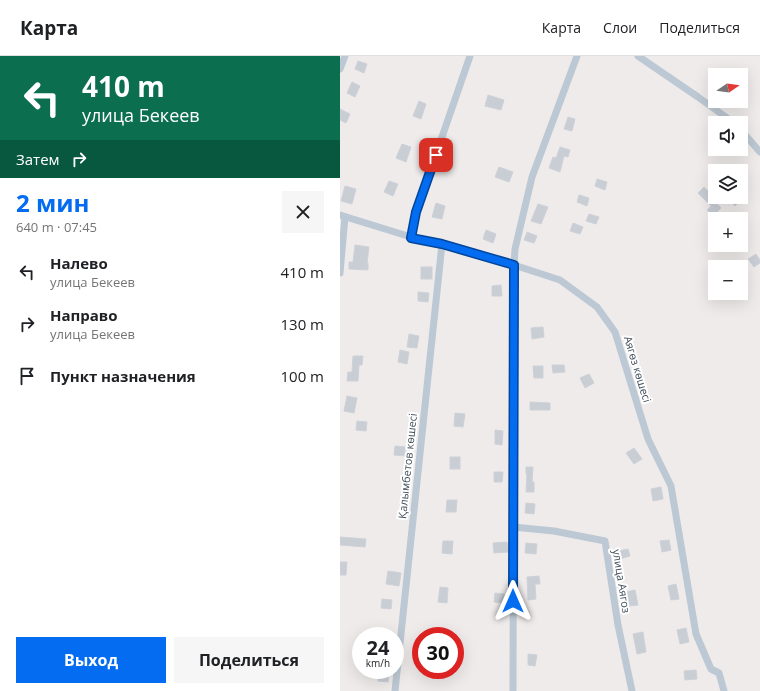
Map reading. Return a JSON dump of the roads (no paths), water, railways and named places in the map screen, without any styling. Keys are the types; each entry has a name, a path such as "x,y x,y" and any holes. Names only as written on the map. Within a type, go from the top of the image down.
{"street":[{"path":"340,69 345,56"},
{"path":"411,238 416,212 470,56"},
{"path":"513,691 515,249 532,177 577,56"},
{"path":"638,56 724,116"},
{"path":"748,138 760,152"},
{"path":"340,273 343,216"},
{"name":"Аягөз көшесі","path":"343,216 411,238 442,244 560,280 597,307 615,332 648,439 671,486 696,634 711,669 719,673 724,691"},
{"name":"Қалымбетов көшесі","path":"395,691 442,244"},
{"name":"улица Аягоз","path":"513,527 554,530 605,541 618,625 632,691"}]}
